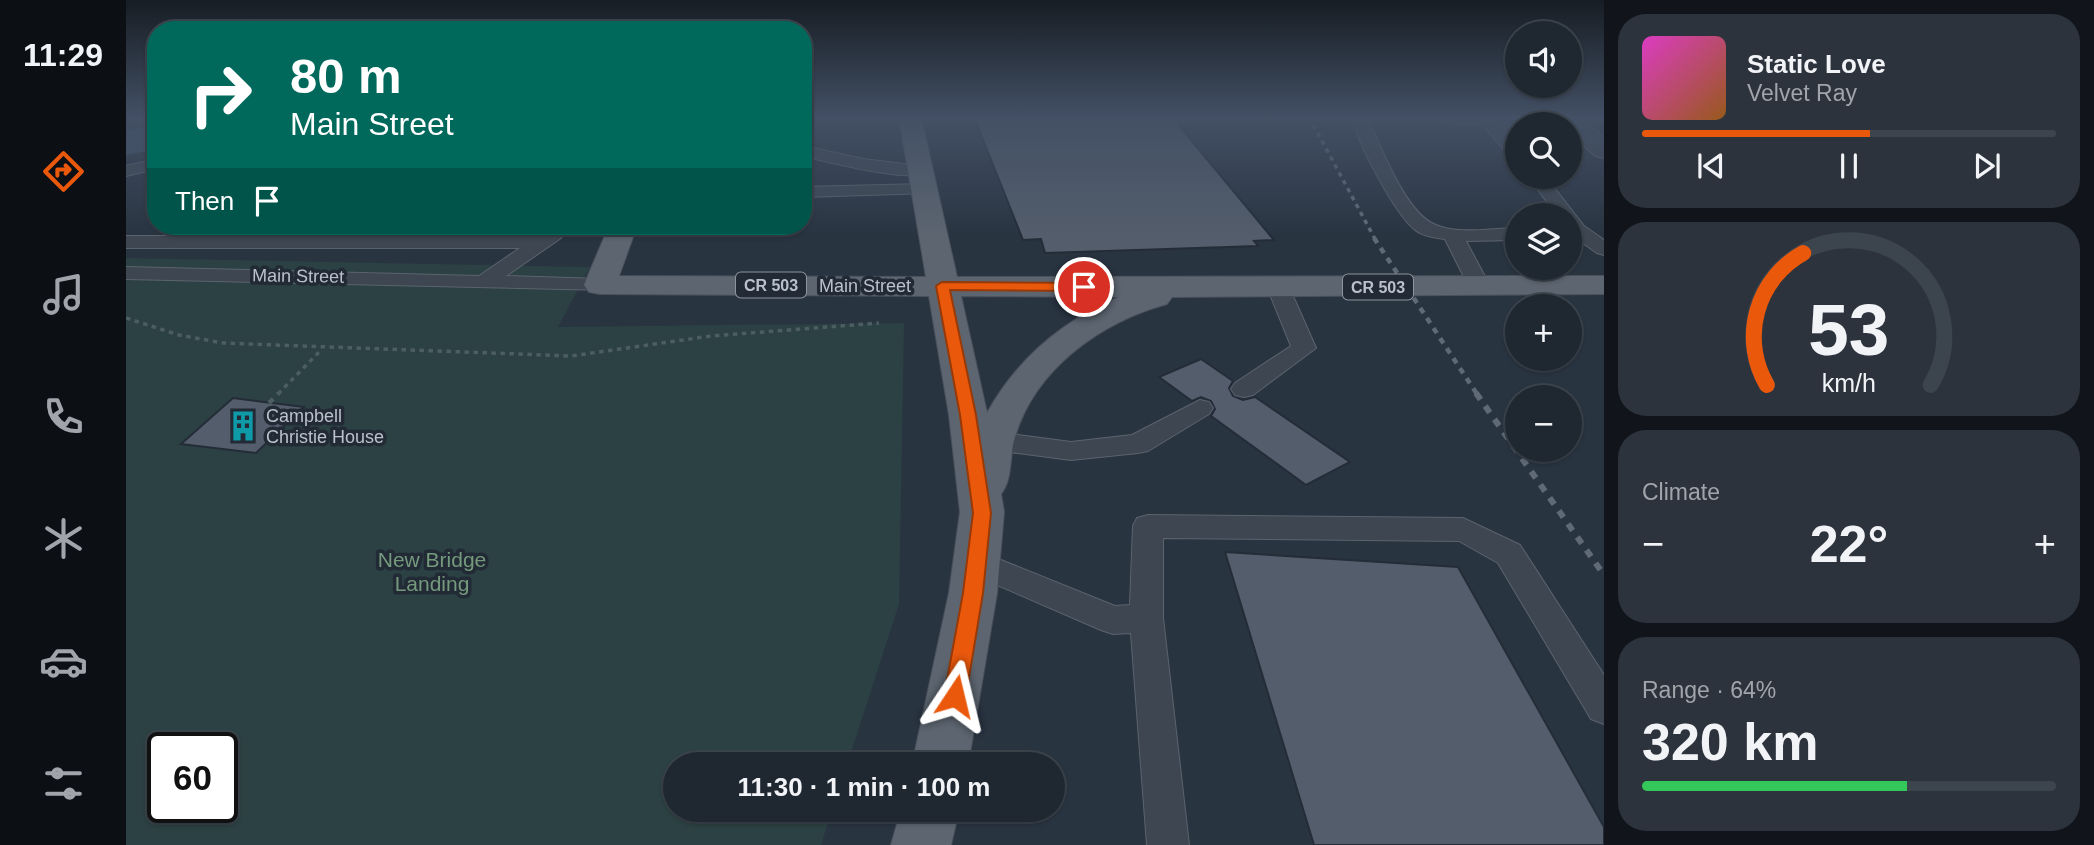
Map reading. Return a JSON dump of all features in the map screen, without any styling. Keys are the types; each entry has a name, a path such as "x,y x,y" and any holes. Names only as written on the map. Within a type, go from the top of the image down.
{"main road":[{"path":"917,156 968,415 982,513"},
{"path":"600,285 619,235"},
{"name":"Main Street","path":"600,285 1211,288 1604,285"},
{"path":"943,752 951,718 995,441 1018,391 1047,359 1088,323 1131,302 1211,288"},
{"path":"921,845 926,822"}],"lane":[{"path":"828,156 922,180"},
{"path":"1379,156 1402,201 1423,227 1453,235 1505,234"},
{"path":"866,191 867,165"},
{"path":"126,171 147,166"},
{"path":"812,192 866,191 922,180"},
{"path":"1546,189 1557,203"},
{"path":"1582,234 1604,249"},
{"path":"248,275 292,235"},
{"path":"485,281 552,235"},
{"path":"1453,235 1479,286"},
{"path":"126,242 541,242"},
{"name":"Main Street","path":"126,273 600,285"},
{"path":"1244,389 1304,348 1278,288"},
{"path":"995,441 1071,451 1138,444 1200,408"},
{"path":"1168,845 1146,618 1148,526 1463,530 1509,554 1604,707"},
{"path":"976,562 1113,620 1146,618"}],"path":[{"path":"126,318 179,335 223,343 571,356 710,336 884,323"},
{"path":"269,403 323,348"}],"green space":[{"name":"New Bridge Landing","path":"126,258 590,267 558,327 904,323 899,604 851,752 663,752 663,822 828,822 821,845 126,845"}],"building":[{"path":"990,156 1205,156 1274,240 1254,241 1258,246 1045,253 1041,239 1023,240"},
{"path":"1201,359 1233,381 1229,388 1233,396 1243,400 1255,397 1350,462 1306,485 1211,416 1215,409 1211,401 1201,397 1192,401 1159,377"},
{"name":"Campbell Christie House","path":"233,398 304,407 256,453 181,444"},
{"path":"1225,552 1458,567 1604,827 1604,845 1314,845"}],"railway":[{"path":"1330,156 1375,239"},
{"path":"1374,238 1477,394"},
{"path":"1476,393 1604,575"}],"place":[{"name":"Campbell Christie House","path":"243,426"}],"route":[{"path":"955,696 973,593 982,513 968,415 942,286 1084,287"}]}
